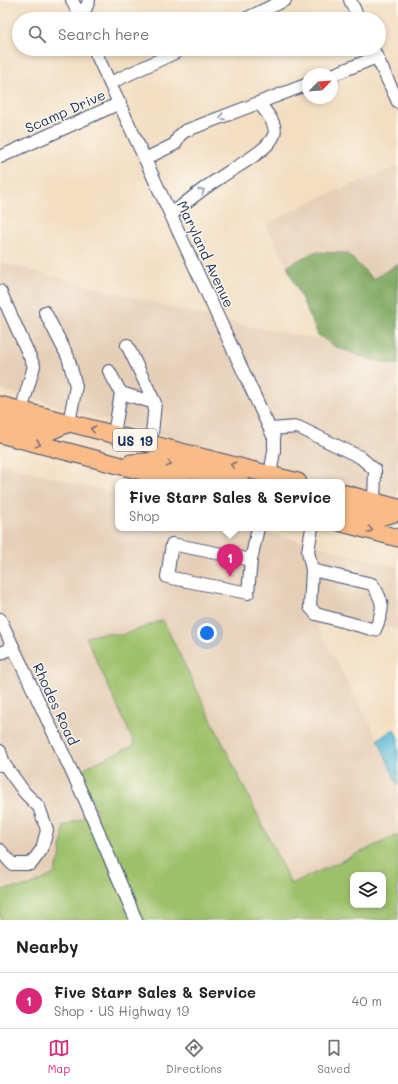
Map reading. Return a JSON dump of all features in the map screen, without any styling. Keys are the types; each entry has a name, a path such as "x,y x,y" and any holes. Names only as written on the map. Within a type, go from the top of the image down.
{"highway":[{"name":"US 19","path":"0,405 151,444 268,478"},
{"path":"0,419 48,432 69,423"},
{"name":"US 19","path":"0,434 171,479"},
{"path":"116,465 159,461 228,479"},
{"path":"345,494 398,508"},
{"path":"345,508 380,517 398,512"},
{"path":"345,524 398,538"}],"street":[{"path":"72,0 77,12"},
{"path":"82,12 89,0"},
{"path":"260,12 285,0"},
{"path":"350,0 356,12"},
{"name":"Maryland Avenue","path":"97,56 274,438 274,451 268,478"},
{"path":"110,83 168,56"},
{"path":"338,72 369,56"},
{"path":"376,56 398,102"},
{"path":"145,159 175,144 185,131 302,86"},
{"name":"Scamp Drive","path":"0,156 120,103"},
{"path":"171,215 220,177 268,144 274,136 275,128 272,121 259,103"},
{"path":"0,291 34,366 21,411"},
{"path":"45,312 68,357 76,386 69,423"},
{"path":"127,345 155,402 151,444"},
{"path":"109,371 121,393 114,434"},
{"path":"121,393 155,402"},
{"path":"270,429 298,427 360,457 375,470 374,502"},
{"path":"251,560 172,544 167,577 248,593 251,560 257,531"},
{"path":"311,531 308,551 312,570 310,607 316,614 375,630 382,614 381,598 372,584 312,570"},
{"name":"Rhodes Road","path":"0,619 85,800 136,920"},
{"path":"0,654 13,646"},
{"path":"0,751 2,764 25,793 39,807 47,830 42,849 31,864 12,864 0,850"}],"shaded area":[{"path":"398,166 398,264 373,279 314,252 287,266 266,224 319,198"},
{"path":"0,262 227,322 327,341 334,346 372,360 398,365 398,503 345,489 345,479 308,479 0,389"},
{"path":"0,464 115,493 115,531 262,531 398,567 398,629 314,620 378,739 398,786 398,835 291,884 163,620 122,635 104,633 86,637 135,745 77,771 97,813 64,826 60,858 54,874 30,886 0,890"}],"green space":[{"path":"314,252 347,253 373,279 398,264 398,365 372,360 334,346 318,335 287,266"},
{"path":"163,620 291,884 398,835 398,920 0,920 0,890 30,886 54,874 60,858 64,826 97,812 77,771 135,745 86,637 104,633 122,635"}],"water":[{"path":"394,729 398,738 398,786 378,739"}],"place":[{"name":"Five Starr Sales & Service","path":"230,577"}]}
